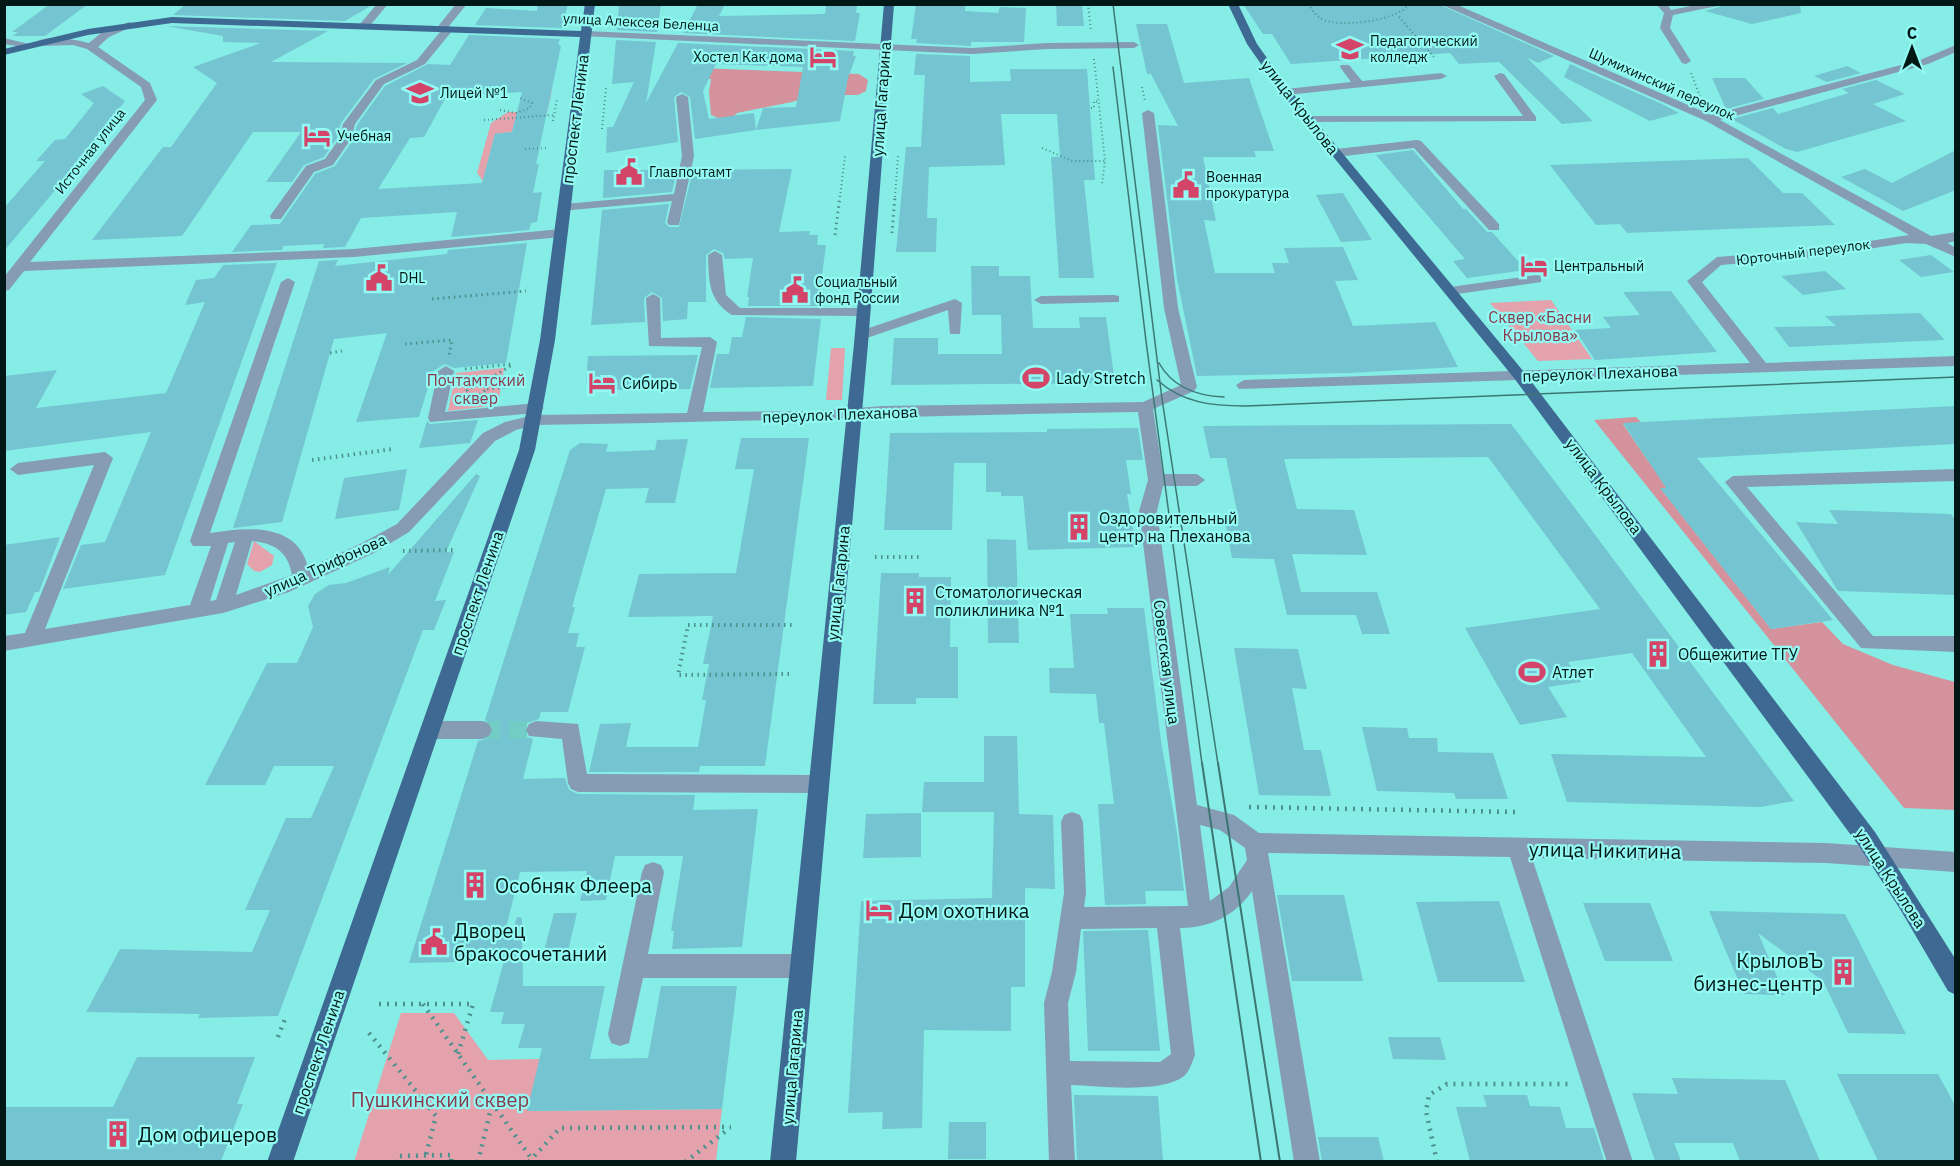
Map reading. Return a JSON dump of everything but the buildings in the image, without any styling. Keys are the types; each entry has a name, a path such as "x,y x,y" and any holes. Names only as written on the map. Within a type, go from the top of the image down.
{"main road":[{"name":"проспект Ленина","path":"279,1161 527,450 535,414 565,208 590,4"},
{"name":"улица Гагарина","path":"783,1161 862,335 889,4"},
{"name":"улица Крылова","path":"1233,4 1252,44 1286,92 1519,375 1880,858 1956,983"},
{"name":"улица Алексея Беленца","path":"4,52 33,44 153,21 211,20 585,34"}],"street":[{"path":"364,26 383,4"},
{"path":"276,216 310,169 329,162 345,139 349,124 380,81 421,62 462,4"},
{"name":"Шумихинский переулок","path":"1445,4 1710,119 1897,224 1956,253"},
{"path":"1648,4 1664,8 1722,4"},
{"path":"1664,8 1665,28 1686,61"},
{"path":"92,47 105,35 133,24"},
{"name":"улица Алексея Беленца","path":"585,34 972,51 1047,46 1134,45"},
{"name":"Источная улица","path":"4,40 33,44 73,42 92,47 146,85 151,100 5,285"},
{"path":"1710,119 1924,62 1956,48"},
{"path":"1345,67 1359,84"},
{"path":"1286,92 1442,76"},
{"path":"1308,119 1533,119 1500,76"},
{"path":"674,222 688,156 682,97"},
{"path":"1145,407 1189,387 1171,308 1148,113"},
{"path":"1336,153 1417,144 1494,227"},
{"path":"565,208 679,197"},
{"path":"20,267 354,253 561,233"},
{"name":"Юрточный переулок","path":"1761,367 1694,281 1717,261 1817,253 1906,239 1932,240 1956,236"},
{"path":"715,255 717,293 720,301 737,312 864,312"},
{"path":"1450,291 1536,279"},
{"path":"288,282 199,541 254,534 279,540 297,557 301,579"},
{"path":"653,298 654,343 710,342 694,418"},
{"path":"1041,300 1114,299"},
{"path":"862,335 955,303 955,331"},
{"name":"переулок Плеханова","path":"1244,385 1956,361"},
{"path":"452,370 436,418 535,414"},
{"name":"переулок Плеханова","path":"535,414 569,419 694,418 854,414 883,411 1145,407"},
{"name":"Советская улица","path":"1145,407 1156,480 1148,511 1201,917"},
{"name":"улица Трифонова","path":"4,644 223,606 301,579 368,548 403,528 489,437 535,414"},
{"path":"18,469 105,458 32,639"},
{"path":"1956,475 1733,482 1869,643 1956,644"},
{"path":"1156,480 1197,480"},
{"path":"223,606 244,542"},
{"path":"197,611 220,545"},
{"path":"430,730 482,730"},
{"path":"536,730 571,730 578,783 818,784"},
{"path":"1187,812 1226,822 1256,852 1307,1161"},
{"path":"1062,1161 1056,1003 1064,972 1070,918 1076,893 1072,822"},
{"path":"1518,848 1620,1161"},
{"name":"улица Никитина","path":"1256,852 1518,848 1826,854 1956,862"},
{"path":"1070,918 1201,917 1221,907 1237,894 1256,852"},
{"path":"620,1034 653,872"},
{"path":"1058,1073 1160,1074 1173,1070 1180,1063 1183,1055 1167,917"},
{"path":"634,966 801,966"}],"path":[{"path":"1308,4 1319,18 1329,22 1399,17 1408,9 1409,4"},
{"path":"1399,17 1434,57"},
{"path":"1686,61 1699,93"},
{"path":"602,129 606,88"},
{"path":"520,98 531,103 526,110"},
{"path":"1091,108 1094,108 1094,101 1100,103 1104,161 1102,184"},
{"path":"500,110 511,113 526,110 543,116"},
{"path":"510,118 511,113"},
{"path":"484,120 554,115"},
{"path":"525,149 549,148"},
{"path":"1042,148 1072,161 1104,161"},
{"path":"835,235 845,156"},
{"path":"892,233 897,156"},
{"path":"432,299 526,291"},
{"path":"405,344 452,340 452,370 512,364 481,384 469,388 467,394 478,396 487,389 509,387"},
{"path":"330,353 342,351"},
{"path":"481,384 487,389"},
{"path":"312,459 393,449"},
{"path":"407,551 456,550"},
{"path":"875,557 920,557"},
{"path":"789,674 678,675 688,625 794,625"},
{"path":"1249,807 1517,812"},
{"path":"379,1004 473,1004 458,1054"},
{"path":"423,1004 531,1161 560,1128 731,1127 685,1161"},
{"path":"278,1038 285,1019"},
{"path":"369,1033 436,1116 426,1155"},
{"path":"1437,1161 1426,1111 1430,1095 1447,1084 1595,1084"},
{"path":"478,1161 492,1104"},
{"path":"397,1161 398,1156 452,1155 451,1161"}],"green space":[{"path":"552,90 546,117 515,120 512,132 495,134 483,181 477,173 491,123 508,112 522,112 528,92"},
{"name":"Сквер «Басни Крылова»","path":"1551,300 1593,359 1538,361 1490,303"},
{"path":"831,348 845,348 842,400 826,400"},
{"name":"Почтамтский сквер","path":"504,368 498,405 448,411 456,373"},
{"path":"254,541 274,556 272,565 260,572 254,571 247,564"},
{"name":"Пушкинский сквер","path":"401,1013 454,1013 488,1060 540,1059 528,1111 722,1109 716,1161 354,1162"}],"shaded area":[{"path":"698,68 859,74 868,80 866,91 858,95 813,95 792,102 737,113 728,122 711,115 709,92 711,79 694,78"},
{"path":"1636,417 1641,422 1623,424 1648,461 1692,484 1661,489 1771,629 1822,622 1843,644 1893,665 1955,682 1955,810 1904,808 1594,420"}],"tunnel":[{"path":"482,730 536,730"}],"tram line":[{"path":"1113,4 1160,382"},
{"path":"1113,67 1146,341 1202,764"},
{"path":"1159,363 1171,379 1187,389 1204,395 1224,397"},
{"path":"1160,382 1177,394 1198,402 1245,406 1956,377"},
{"path":"1160,382 1218,764"},
{"path":"1202,763 1261,1162"},
{"path":"1218,763 1280,1162"}],"place":[{"name":"Педагогический колледж","path":"1350,49"},
{"name":"Хостел Как дома","path":"823,57"},
{"name":"Лицей №1","path":"420,93"},
{"name":"Учебная","path":"317,136"},
{"name":"Главпочтамт","path":"629,172"},
{"name":"Военная прокуратура","path":"1186,185"},
{"name":"Центральный","path":"1534,266"},
{"name":"DHL","path":"379,278"},
{"name":"Социальный фонд России","path":"795,290"},
{"name":"Lady Stretch","path":"1036,378"},
{"name":"Сибирь","path":"602,383"},
{"name":"Оздоровительный центр на Плеханова","path":"1079,527"},
{"name":"Стоматологическая поликлиника №1","path":"915,601"},
{"name":"Общежитие ТГУ","path":"1658,654"},
{"name":"Атлет","path":"1532,672"},
{"name":"Особняк Флеера","path":"475,885"},
{"name":"Дом охотника","path":"879,910"},
{"name":"Дворец бракосочетаний","path":"434,942"},
{"name":"КрыловЪ бизнес-центр","path":"1843,972"},
{"name":"Дом офицеров","path":"118,1134"}]}
